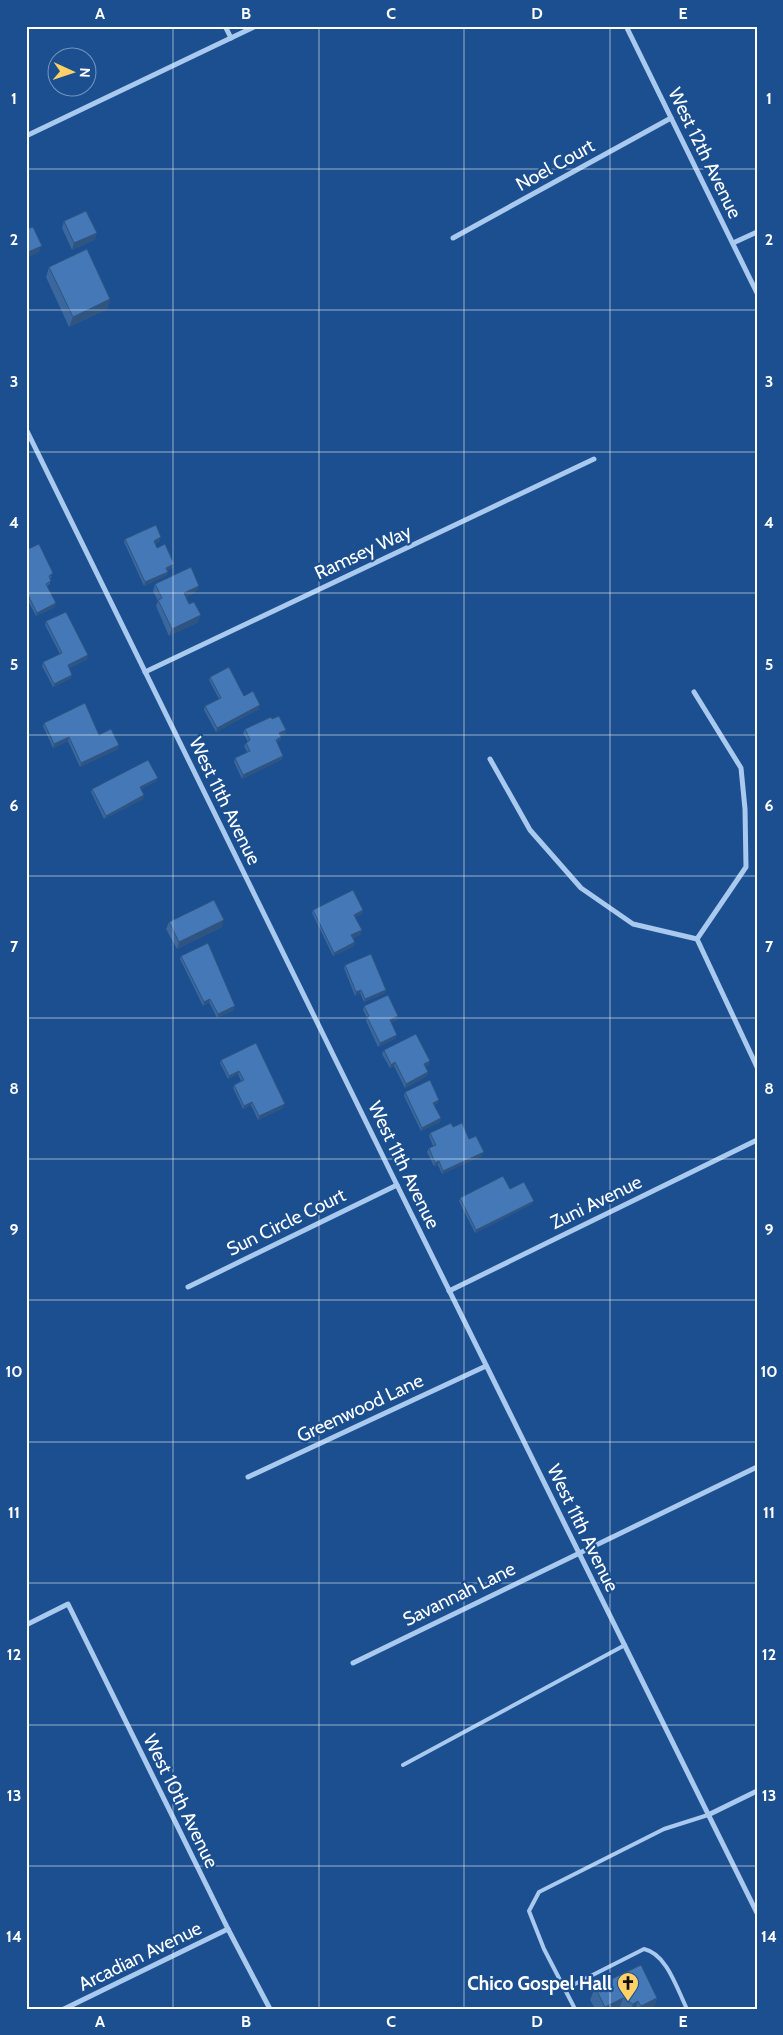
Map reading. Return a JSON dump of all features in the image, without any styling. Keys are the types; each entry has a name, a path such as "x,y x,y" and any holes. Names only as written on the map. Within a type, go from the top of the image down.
{"street":[{"path":"225,26 231,38"},
{"path":"26,136 256,26"},
{"name":"West 12th Avenue","path":"626,26 757,293"},
{"name":"Noel Court","path":"453,238 671,118"},
{"path":"733,244 757,232"},
{"name":"West 11th Avenue","path":"26,429 396,1185 757,1913"},
{"name":"Ramsey Way","path":"145,672 594,460"},
{"path":"694,692 741,768 745,809 746,867 697,939"},
{"path":"490,759 530,830 581,888 633,924 697,939"},
{"path":"697,939 757,1067"},
{"name":"Zuni Avenue","path":"449,1291 757,1140"},
{"name":"Sun Circle Court","path":"188,1287 396,1185"},
{"name":"Greenwood Lane","path":"248,1477 486,1366"},
{"name":"Savannah Lane","path":"352,1663 757,1467"},
{"name":"West 10th Avenue","path":"26,1625 68,1604 228,1930 270,2009"},
{"path":"708,1814 757,1791"},
{"name":"Arcadian Avenue","path":"64,2009 228,1930"}],"lane":[{"path":"403,1765 625,1645"},
{"path":"575,2009 544,1950 529,1911 539,1892 664,1829 708,1814"},
{"path":"565,1989 644,1949 653,1951 667,1968 687,2009"}],"building":[{"path":"86,211 97,233 74,243 64,221"},
{"path":"33,227 42,246 26,253 26,229"},
{"path":"87,249 110,299 73,317 49,267"},
{"path":"156,525 161,537 154,541 157,548 165,544 174,564 166,568 168,572 145,582 125,539"},
{"path":"39,544 53,573 49,576 51,581 46,584 56,603 37,613 26,591 26,550"},
{"path":"191,567 199,586 184,593 189,604 194,602 201,615 172,629 158,600 162,598 155,584"},
{"path":"66,612 88,655 68,665 72,675 54,684 43,662 62,653 46,621"},
{"path":"229,667 244,696 253,691 260,705 217,728 205,706 221,698 210,677"},
{"path":"85,703 99,735 111,729 119,745 81,763 69,737 54,744 44,723"},
{"path":"279,716 286,730 279,733 281,737 276,740 283,756 243,775 235,758 250,751 246,743 250,740 245,729 271,717 272,719"},
{"path":"148,760 158,778 140,787 144,795 106,816 92,789"},
{"path":"353,890 363,910 354,915 362,930 351,935 355,942 334,953 313,910"},
{"path":"214,900 224,920 179,942 169,922"},
{"path":"208,943 235,1006 218,1014 210,999 204,1002 181,956"},
{"path":"371,954 386,990 365,999 361,990 356,992 345,965"},
{"path":"388,995 398,1016 390,1020 397,1035 380,1043 367,1017 369,1016 364,1006"},
{"path":"416,1034 430,1061 424,1064 428,1072 406,1084 395,1062 391,1065 384,1050"},
{"path":"256,1043 285,1104 259,1116 252,1102 244,1106 234,1085 244,1080 239,1071 229,1076 221,1060"},
{"path":"430,1080 439,1100 433,1103 441,1118 422,1128 405,1092"},
{"path":"451,1123 453,1127 462,1123 469,1139 476,1136 484,1152 443,1171 439,1161 435,1163 429,1148 436,1145 430,1133"},
{"path":"503,1176 510,1189 524,1182 534,1201 476,1230 460,1198"},
{"path":"641,1965 657,1998 641,2006 638,2001 633,2004 623,1998 605,2007 595,1987"}],"place":[{"name":"Chico Gospel Hall","path":"628,2002"}]}
